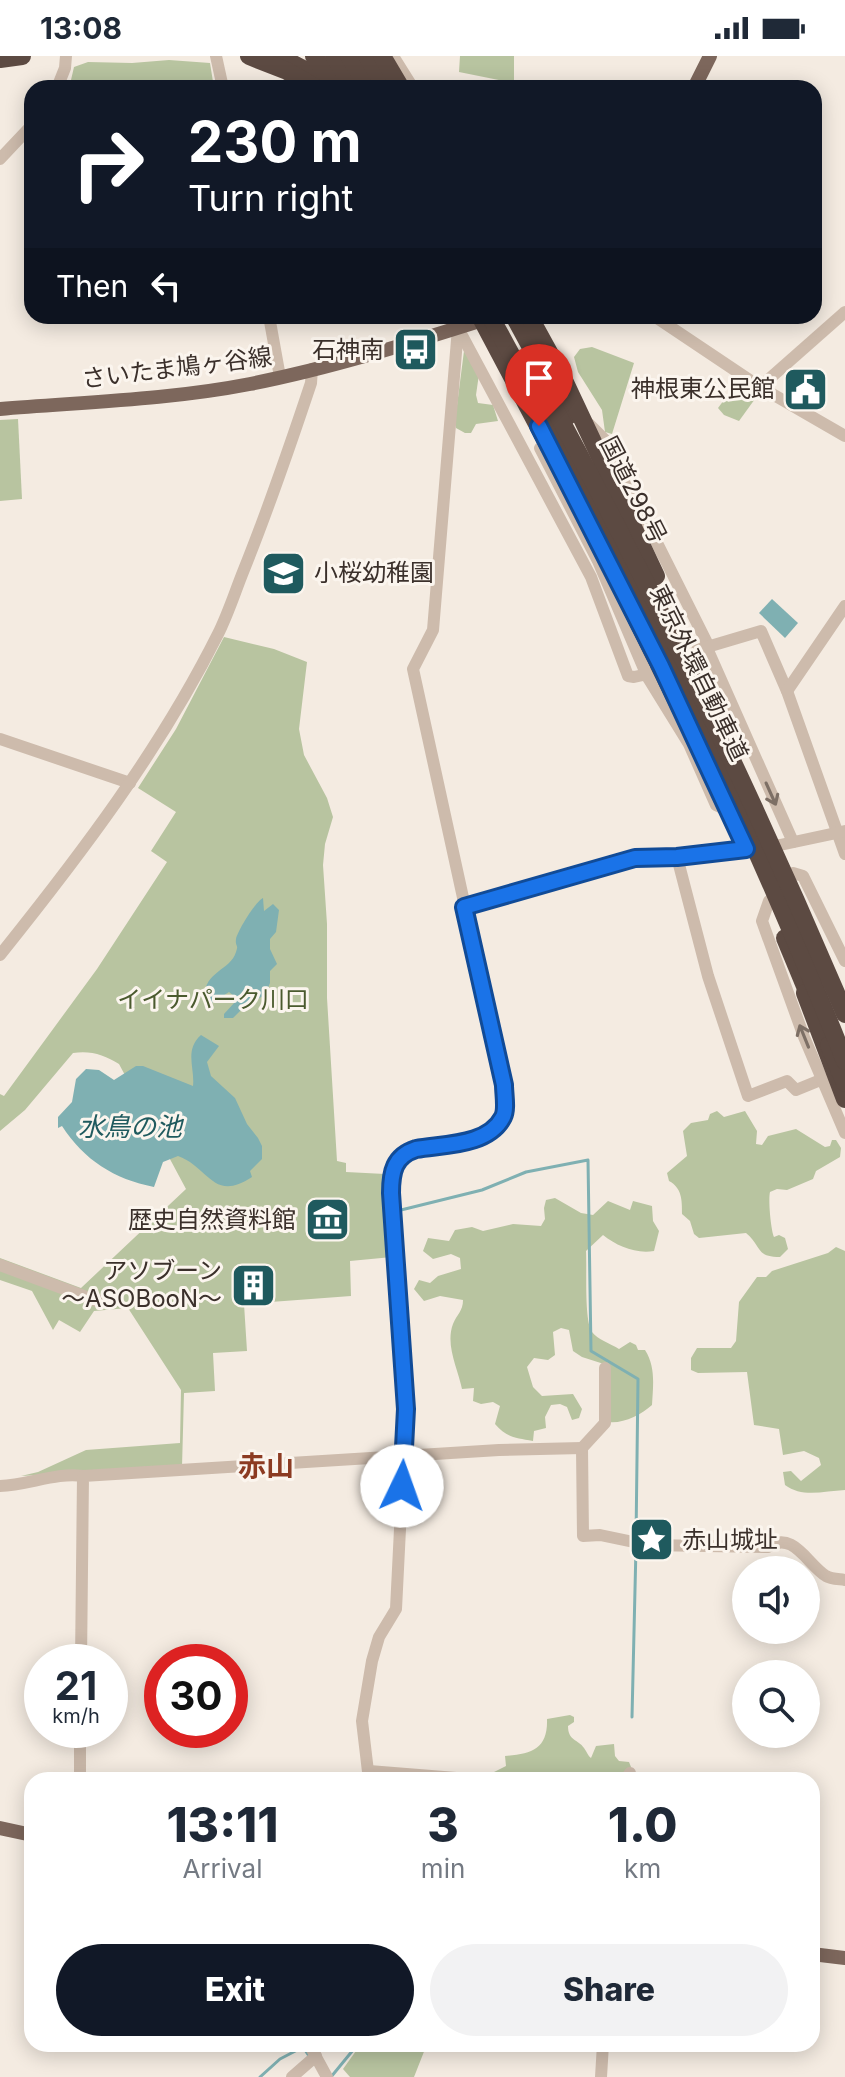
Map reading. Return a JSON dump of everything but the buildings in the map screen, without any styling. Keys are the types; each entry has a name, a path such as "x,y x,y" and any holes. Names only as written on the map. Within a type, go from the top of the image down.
{"highway":[{"path":"0,59 22,56"},
{"path":"249,56 302,80"},
{"path":"278,56 317,80"},
{"path":"314,56 331,80"},
{"path":"325,56 340,80"},
{"path":"334,56 349,80"},
{"path":"349,56 364,80"},
{"path":"359,56 373,80"},
{"path":"367,56 381,80"},
{"path":"382,56 396,80"},
{"path":"490,324 526,401 661,666 729,811 845,1083"},
{"name":"東京外環自動車道","path":"492,324 511,354 705,739 780,904 845,1061"},
{"name":"東京外環自動車道","path":"508,324 619,530 723,740 845,1014"},
{"name":"国道298号","path":"518,324 786,843 793,873 845,994"},
{"path":"533,324 562,376 671,608 723,740"},
{"path":"794,959 845,1099"}],"main road":[{"path":"698,80 710,56"},
{"name":"さいたま鳩ヶ谷線","path":"0,409 164,397 280,377 469,324"},
{"path":"0,1828 24,1833"},
{"path":"820,1955 845,1958"}],"street":[{"path":"60,80 66,56"},
{"path":"216,56 221,80"},
{"path":"255,56 297,80"},
{"path":"393,56 408,80"},
{"path":"0,159 24,134"},
{"path":"760,387 845,312"},
{"path":"270,324 280,377"},
{"path":"666,324 760,387 845,436"},
{"path":"458,328 591,577 628,676 653,673"},
{"path":"369,1772 362,1721 379,1637 396,1609 406,1409 391,1178 395,1163 407,1152 478,1138 491,1133 504,1115 504,1085 413,669 433,630 458,328"},
{"path":"0,955 69,869 130,783 167,726 219,632 264,519 311,383 312,369"},
{"path":"553,388 606,441 704,647 786,843"},
{"path":"526,401 527,423 689,744 716,805 729,811"},
{"path":"787,691 845,606"},
{"path":"704,647 761,631 842,832 845,854"},
{"path":"0,739 130,783"},
{"path":"464,907 635,858 746,849 842,832"},
{"path":"677,857 708,976 748,1096 787,1081 796,1090 823,1079"},
{"path":"793,873 803,876 845,961"},
{"path":"769,901 762,921 804,1037 845,1133"},
{"path":"0,1265 97,1301 114,1298"},
{"path":"605,1368 605,1423 582,1448 583,1536 600,1535 648,1545 768,1547 782,1541 791,1543 827,1576 845,1580"},
{"path":"0,1486 29,1484 53,1476 582,1448"},
{"path":"81,1644 83,1476"},
{"path":"80,1748 80,1772"},
{"path":"292,2077 311,2052"},
{"path":"313,2052 327,2077"},
{"path":"601,2077 603,2052"}],"green space":[{"path":"460,56 514,56 514,80 459,72"},
{"path":"169,60 210,63 213,80 71,80 74,67 88,62"},
{"path":"592,347 634,363 612,434 605,432 602,410 578,372 574,357 580,349"},
{"path":"464,351 479,374 478,403 493,405 498,421 476,424 471,433 456,428 455,421"},
{"path":"739,380 760,392 739,421 724,415 718,408"},
{"path":"18,419 22,499 0,501 0,420"},
{"name":"イイナパーク川口","path":"224,637 274,649 307,662 299,729 304,755 327,798 333,817 323,865 337,1161 346,1163 346,1172 385,1174 392,1257 350,1261 351,1296 244,1304 247,1351 213,1353 215,1391 184,1393 182,1467 21,1476 38,1472 86,1450 180,1443 181,1390 128,1308 94,1311 80,1332 59,1320 53,1330 32,1291 0,1280 0,1258 81,1288 186,1189 119,1064 114,1061 91,1053 73,1053 25,1110 0,1131 0,1094 4,1096 97,969 167,862 151,851 176,812 138,788 176,729"},
{"path":"717,1111 724,1117 745,1111 757,1131 756,1144 762,1145 768,1136 796,1129 825,1147 836,1140 841,1148 840,1157 816,1171 813,1179 787,1190 770,1192 774,1237 779,1235 785,1238 788,1249 780,1257 762,1253 746,1233 699,1238 694,1234 690,1221 682,1214 680,1195 667,1173 687,1156 683,1131 691,1123 708,1120 710,1114"},
{"path":"555,1198 581,1213 593,1215 608,1201 630,1210 633,1201 652,1206 653,1221 659,1231 654,1251 627,1248 603,1235 586,1251 589,1326 601,1339 619,1349 630,1342 638,1350 645,1350 652,1370 652,1405 632,1418 608,1422 607,1365 573,1351 569,1330 561,1328 553,1332 555,1355 548,1360 534,1358 527,1367 533,1387 542,1396 573,1394 582,1409 579,1418 572,1420 567,1407 551,1405 545,1417 546,1428 534,1431 533,1441 503,1432 495,1424 500,1406 493,1402 481,1404 473,1401 474,1388 462,1389 450,1340 463,1300 440,1296 424,1301 414,1289 419,1280 430,1283 438,1276 461,1269 460,1258 451,1254 433,1259 423,1251 428,1238 449,1241 455,1230 472,1227 483,1231 513,1224 541,1226 545,1219 546,1200"},
{"path":"836,1247 845,1251 845,1490 806,1493 785,1485 783,1472 791,1471 801,1481 821,1465 819,1458 804,1451 783,1455 779,1429 754,1425 747,1372 698,1373 691,1370 691,1358 697,1348 731,1348 736,1341 739,1302 757,1277 766,1277 772,1271 828,1253"},
{"path":"574,1717 574,1722 568,1726 570,1734 591,1758 596,1746 614,1744 615,1756 619,1761 629,1762 631,1767 627,1772 494,1772 506,1766 505,1756 523,1754 541,1743 547,1729 547,1719"},
{"path":"355,2052 424,2052 414,2077 350,2077 343,2069"}],"water":[{"path":"772,599 798,623 785,638 759,613"},
{"path":"263,898 264,911 273,904 279,910 276,932 270,939 270,949 277,964 270,971 270,983 265,995 245,1006 233,1018 224,1018 235,1002 234,996 229,992 205,1004 207,985 233,959 240,929"},
{"name":"水鳥の池","path":"201,1035 219,1046 207,1062 211,1076 235,1098 262,1146 262,1159 250,1171 252,1177 239,1184 220,1185 178,1156 163,1162 154,1187 126,1179 101,1166 80,1149 62,1126 58,1128 58,1117 72,1102 76,1079 86,1069 99,1070 114,1080 136,1066 143,1066 193,1086 192,1053"}],"waterway":[{"path":"401,1210 482,1190 526,1172 588,1160 591,1351 638,1379 636,1539"},
{"path":"632,1717 636,1547"},
{"path":"260,2077 280,2059 293,2052"},
{"path":"306,2052 309,2056"},
{"path":"331,2077 351,2052"}],"place":[{"name":"石神南","path":"415,350"},
{"name":"神根東公民館","path":"806,389"},
{"name":"小桜幼稚園","path":"283,573"},
{"name":"歴史自然資料館","path":"327,1220"},
{"name":"アソブーン ～ASOBooN～","path":"253,1285"},
{"name":"赤山城址","path":"651,1540"}],"district":[{"name":"赤山","path":"266,1466"}],"route":[{"path":"402,1486 406,1409 391,1193 395,1163 407,1152 416,1149 491,1133 504,1115 504,1085 464,907 635,858 746,849 661,666 539,426"}]}
